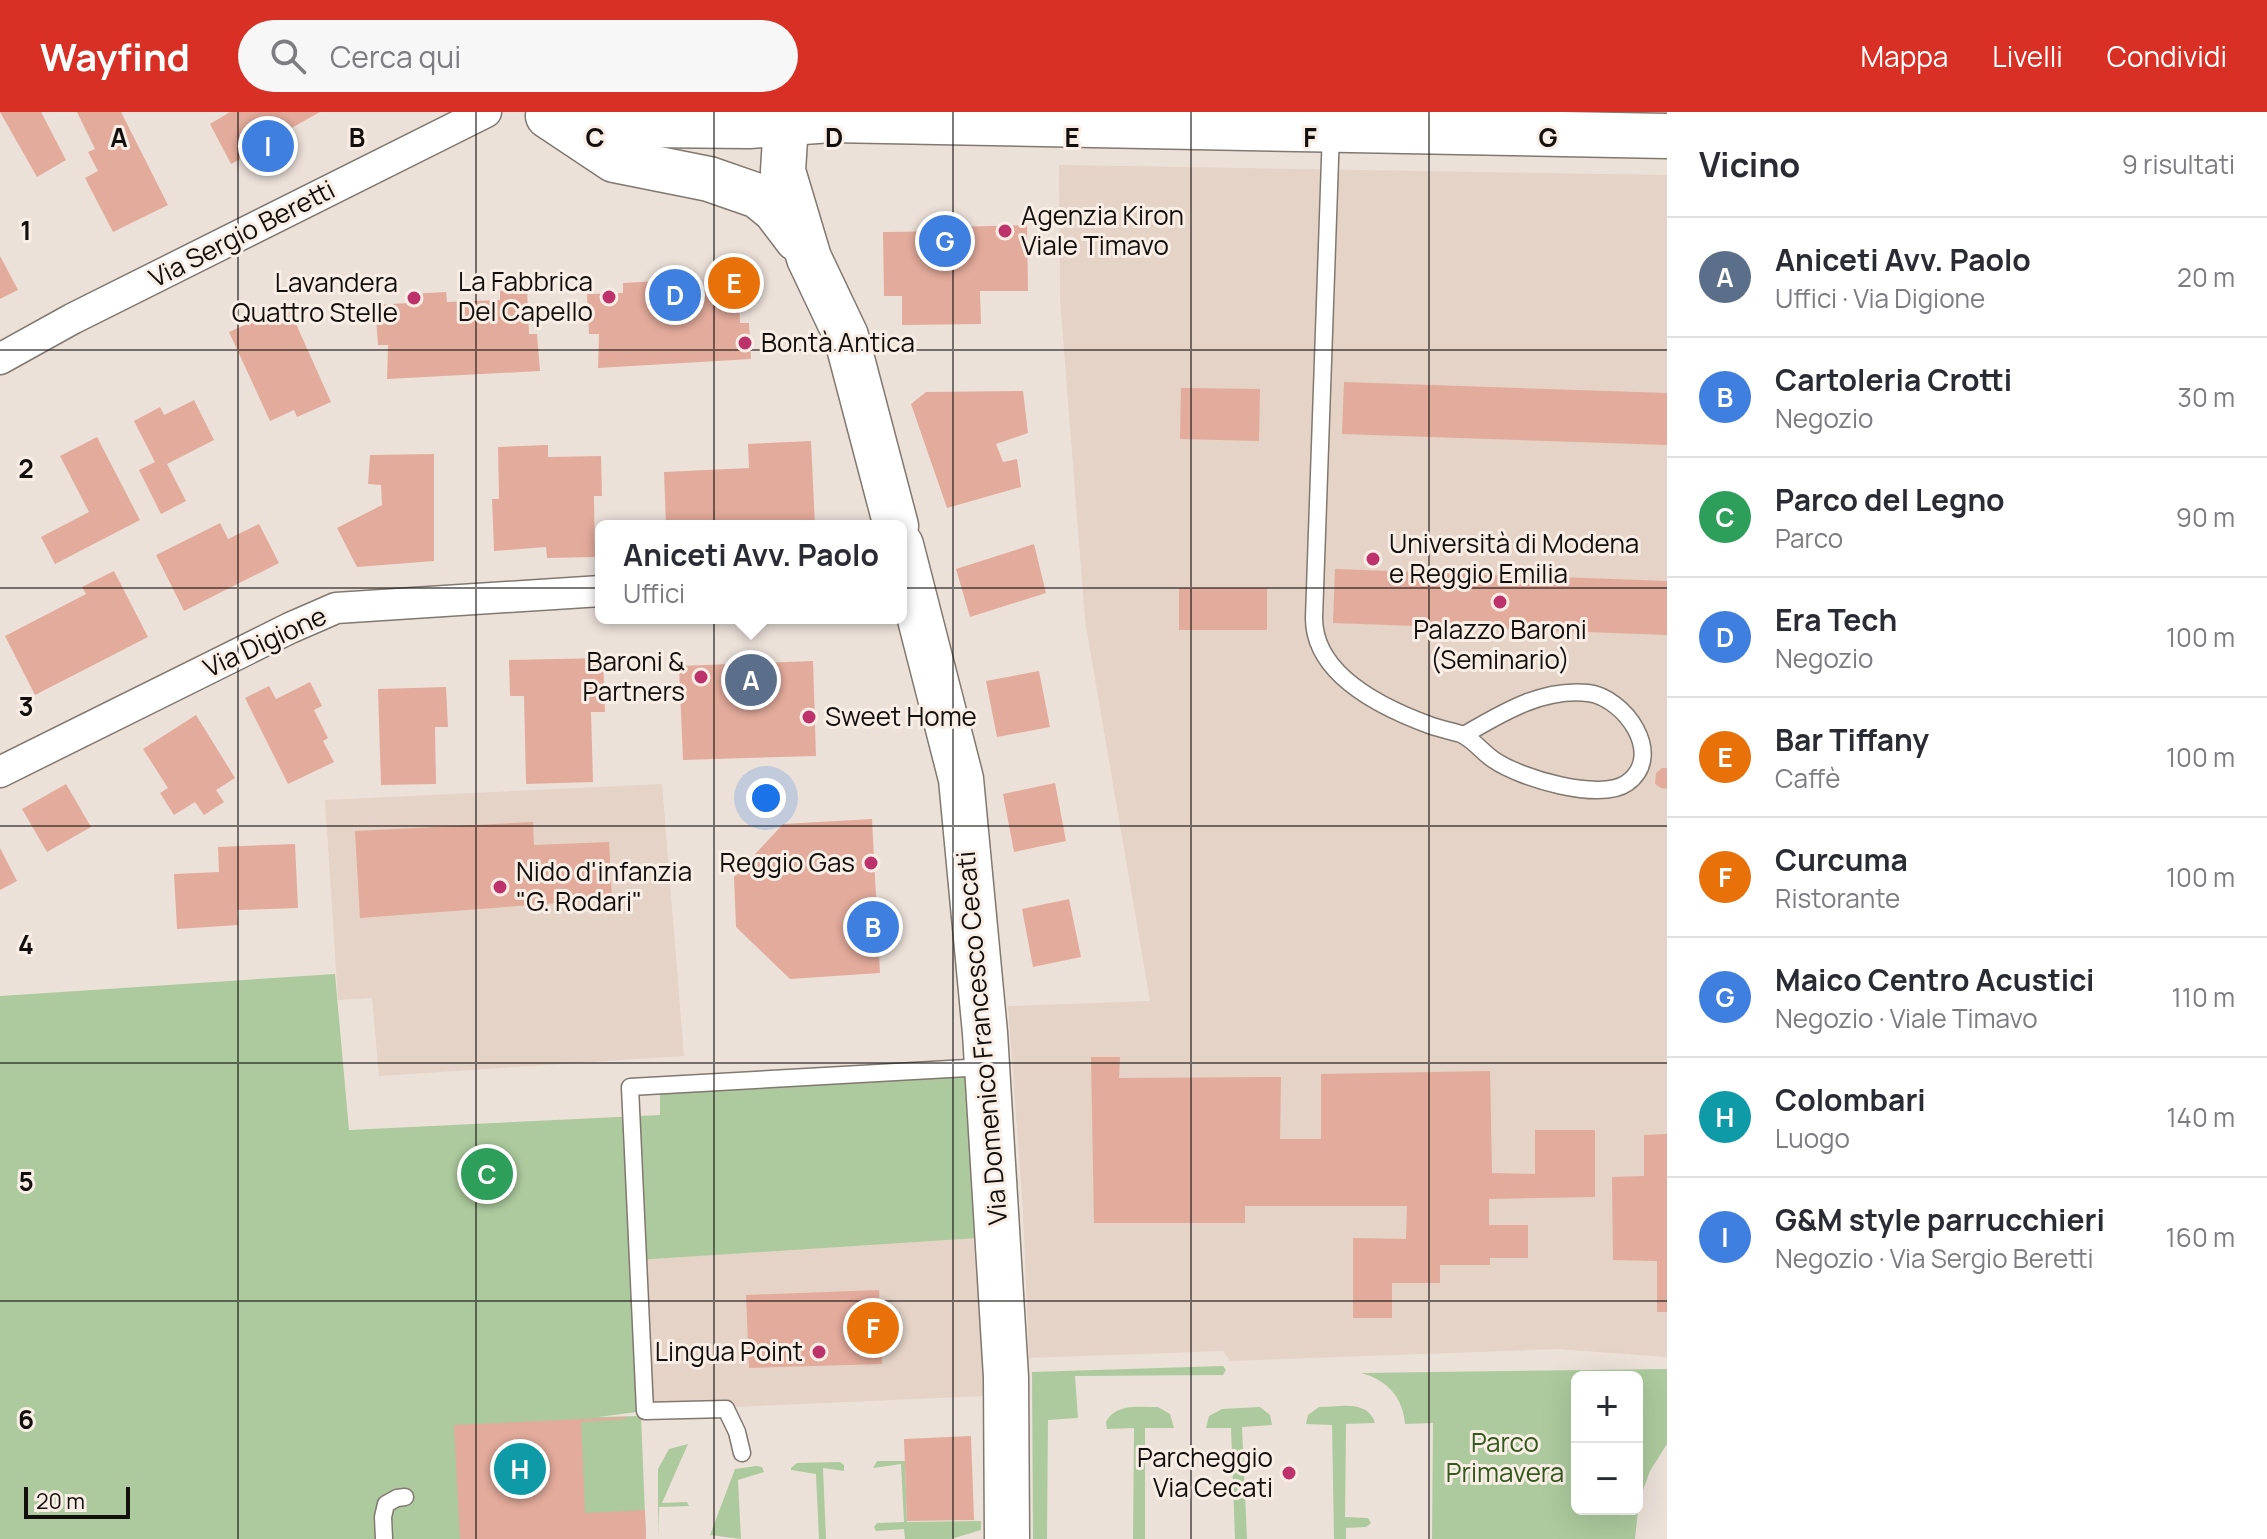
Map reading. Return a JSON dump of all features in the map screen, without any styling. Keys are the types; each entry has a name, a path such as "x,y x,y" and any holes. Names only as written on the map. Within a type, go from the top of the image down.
{"street":[{"name":"Via Sergio Beretti","path":"0,359 72,319 486,112"},
{"path":"542,112 614,160 709,179 758,196 775,210 809,258 846,336 894,520"},
{"path":"553,112 646,125 749,126 785,116 831,120 1667,136"},
{"path":"785,116 809,258"},
{"name":"Via Domenico Francesco Cecati","path":"907,578 961,779 987,1067 1008,1396 1001,1538"},
{"name":"Via Digione","path":"0,772 336,608 595,591"}],"lane":[{"path":"1331,130 1314,634 1330,664 1355,686 1395,710 1431,726 1464,735 1496,762 1521,774 1590,790 1626,784 1637,772 1642,758 1641,741 1628,716 1599,695 1587,693 1554,694 1525,702 1464,735"},
{"path":"742,1453 737,1432 726,1409 645,1411 630,1087 987,1067"},
{"path":"384,1539 386,1504 405,1497"}],"shaded area":[{"name":"Università di Modena e Reggio Emilia","path":"1059,165 1667,175 1667,1357 1557,1349 1230,1361 1223,1351 1029,1358 1023,1210 1008,1006 1150,1001 1085,620 1060,298"},
{"name":"Nido d'infanzia \"G. Rodari\"","path":"662,784 684,1056 379,1076 372,998 338,1000 325,800"},
{"path":"977,1238 984,1396 645,1411 638,1260"}],"green space":[{"path":"335,974 349,1130 660,1115 660,1090 964,1068 977,1238 638,1260 645,1411 598,1417 641,1416 646,1539 0,1539 0,996"},
{"path":"1223,1366 1226,1370 1223,1375 1075,1376 1078,1418 1048,1420 1047,1539 1033,1539 1032,1372"},
{"name":"Parco Primavera","path":"1667,1369 1667,1444 1650,1471 1643,1490 1643,1371 1571,1371 1571,1515 1638,1515 1635,1539 1432,1539 1433,1423 1405,1424 1401,1406 1392,1391 1361,1373"},
{"path":"1158,1407 1170,1414 1174,1428 1145,1428 1145,1539 1133,1539 1134,1428 1107,1429 1106,1422 1122,1409"},
{"path":"1260,1407 1270,1415 1272,1425 1242,1427 1247,1539 1235,1539 1231,1428 1206,1428 1209,1416 1222,1409"},
{"path":"1319,1407 1359,1407 1371,1415 1375,1423 1346,1424 1345,1517 1368,1518 1371,1523 1366,1527 1346,1528 1346,1539 1334,1539 1332,1425 1306,1424 1308,1415"},
{"path":"688,1444 662,1503 687,1502 689,1506 659,1507 658,1539 658,1469 669,1449"},
{"path":"877,1461 905,1461 907,1522 981,1521 981,1530 951,1539 905,1539 904,1529 876,1531 874,1527 877,1523 904,1522 901,1464 873,1468"},
{"path":"840,1462 844,1465 844,1471 823,1468 826,1539 819,1539 816,1474 791,1468 797,1463"},
{"path":"762,1467 764,1472 738,1480 741,1539 710,1535 735,1469"}],"building":[{"path":"0,112 41,112 66,160 37,177"},
{"path":"77,112 121,112 168,205 113,232 85,178 98,171 88,152 95,149"},
{"path":"230,112 320,112 288,130 294,139 256,160 251,153 231,164 210,124"},
{"path":"1027,225 1028,291 980,291 981,324 902,325 902,296 884,296 883,232"},
{"path":"0,256 18,290 0,299"},
{"path":"738,278 740,323 749,323 751,359 598,368 599,334 589,334 587,294 623,293 623,283 658,281 658,291 712,289 711,279"},
{"path":"527,289 529,334 537,334 540,371 387,379 388,345 378,345 375,305 408,303 407,294 446,292 447,302 500,300 500,291"},
{"path":"288,306 331,402 297,417 294,410 270,421 229,332"},
{"path":"1344,382 1667,393 1667,445 1342,434"},
{"path":"1181,388 1260,389 1259,441 1180,439"},
{"path":"1023,391 1028,433 996,444 1003,462 1017,459 1021,487 947,508 911,404 926,392"},
{"path":"194,400 214,440 167,464 186,501 161,514 139,470 155,462 134,421 160,407 164,415"},
{"path":"97,437 140,520 55,564 41,537 89,512 60,456"},
{"path":"811,441 815,520 666,520 664,472 749,468 748,444"},
{"path":"548,445 548,457 601,456 602,496 594,496 595,557 547,558 546,547 494,551 492,499 499,499 498,447"},
{"path":"434,454 434,561 357,567 337,528 382,505 381,485 368,484 370,455"},
{"path":"220,523 228,539 259,524 279,563 184,611 156,555"},
{"path":"1034,544 1046,593 970,617 956,569"},
{"name":"Palazzo Baroni (Seminario)","path":"1335,569 1667,581 1667,635 1333,623"},
{"path":"114,571 148,637 35,695 5,636 86,594 82,587"},
{"path":"1179,588 1267,588 1267,630 1179,630"},
{"path":"603,658 605,712 591,712 593,782 526,784 524,696 510,696 509,660"},
{"path":"813,661 816,756 683,760 679,666"},
{"path":"1039,671 1050,727 997,737 986,681"},
{"path":"310,682 322,706 314,710 328,738 323,741 334,762 288,784 245,698 269,686 276,699"},
{"path":"446,687 448,727 435,727 436,784 381,785 378,689"},
{"path":"196,715 235,778 216,790 224,802 204,815 195,802 174,815 160,793 168,788 143,749"},
{"path":"1667,768 1667,789 1655,784 1656,773"},
{"path":"1055,783 1066,841 1014,852 1003,794"},
{"path":"66,784 91,827 47,852 22,809"},
{"path":"872,819 880,973 790,979 736,927 734,877 783,824"},
{"path":"533,822 534,845 609,842 612,899 360,918 355,831"},
{"path":"295,844 298,908 237,910 238,925 177,929 174,874 219,872 218,847"},
{"path":"0,848 17,881 0,890"},
{"path":"1069,899 1081,957 1033,967 1022,909"},
{"path":"1091,1057 1120,1057 1119,1078 1281,1077 1280,1139 1321,1139 1321,1074 1490,1071 1492,1173 1535,1174 1535,1130 1595,1130 1595,1197 1489,1199 1489,1225 1528,1225 1528,1258 1490,1258 1490,1265 1440,1265 1440,1283 1392,1283 1392,1318 1353,1318 1353,1238 1406,1239 1407,1206 1245,1206 1245,1223 1094,1223"},
{"path":"1667,1134 1667,1312 1657,1312 1657,1261 1613,1260 1612,1177 1644,1176 1644,1135"},
{"path":"879,1290 882,1364 749,1368 746,1295"},
{"path":"626,1417 581,1422 585,1513 645,1510 646,1539 460,1539 454,1425"},
{"path":"971,1436 974,1520 907,1521 904,1439"}],"place":[{"name":"G&M style parrucchieri","path":"268,146"},
{"name":"Agenzia Kiron Viale Timavo","path":"1005,231"},
{"name":"Maico Centro Acustici","path":"945,241"},
{"name":"Bar Tiffany","path":"734,283"},
{"name":"Era Tech","path":"675,295"},
{"name":"La Fabbrica Del Capello","path":"609,297"},
{"name":"Lavandera Quattro Stelle","path":"414,298"},
{"name":"Bontà Antica","path":"745,343"},
{"name":"Università di Modena e Reggio Emilia","path":"1373,559"},
{"name":"Palazzo Baroni (Seminario)","path":"1500,602"},
{"name":"Baroni & Partners","path":"701,677"},
{"name":"Aniceti Avv. Paolo","path":"751,680"},
{"name":"Sweet Home","path":"809,717"},
{"name":"Reggio Gas","path":"871,863"},
{"name":"Nido d'infanzia \"G. Rodari\"","path":"500,887"},
{"name":"Cartoleria Crotti","path":"873,927"},
{"name":"Parco del Legno","path":"487,1174"},
{"name":"Curcuma","path":"873,1328"},
{"name":"Lingua Point","path":"819,1352"},
{"name":"Colombari","path":"520,1469"},
{"name":"Parcheggio Via Cecati","path":"1289,1473"}]}
